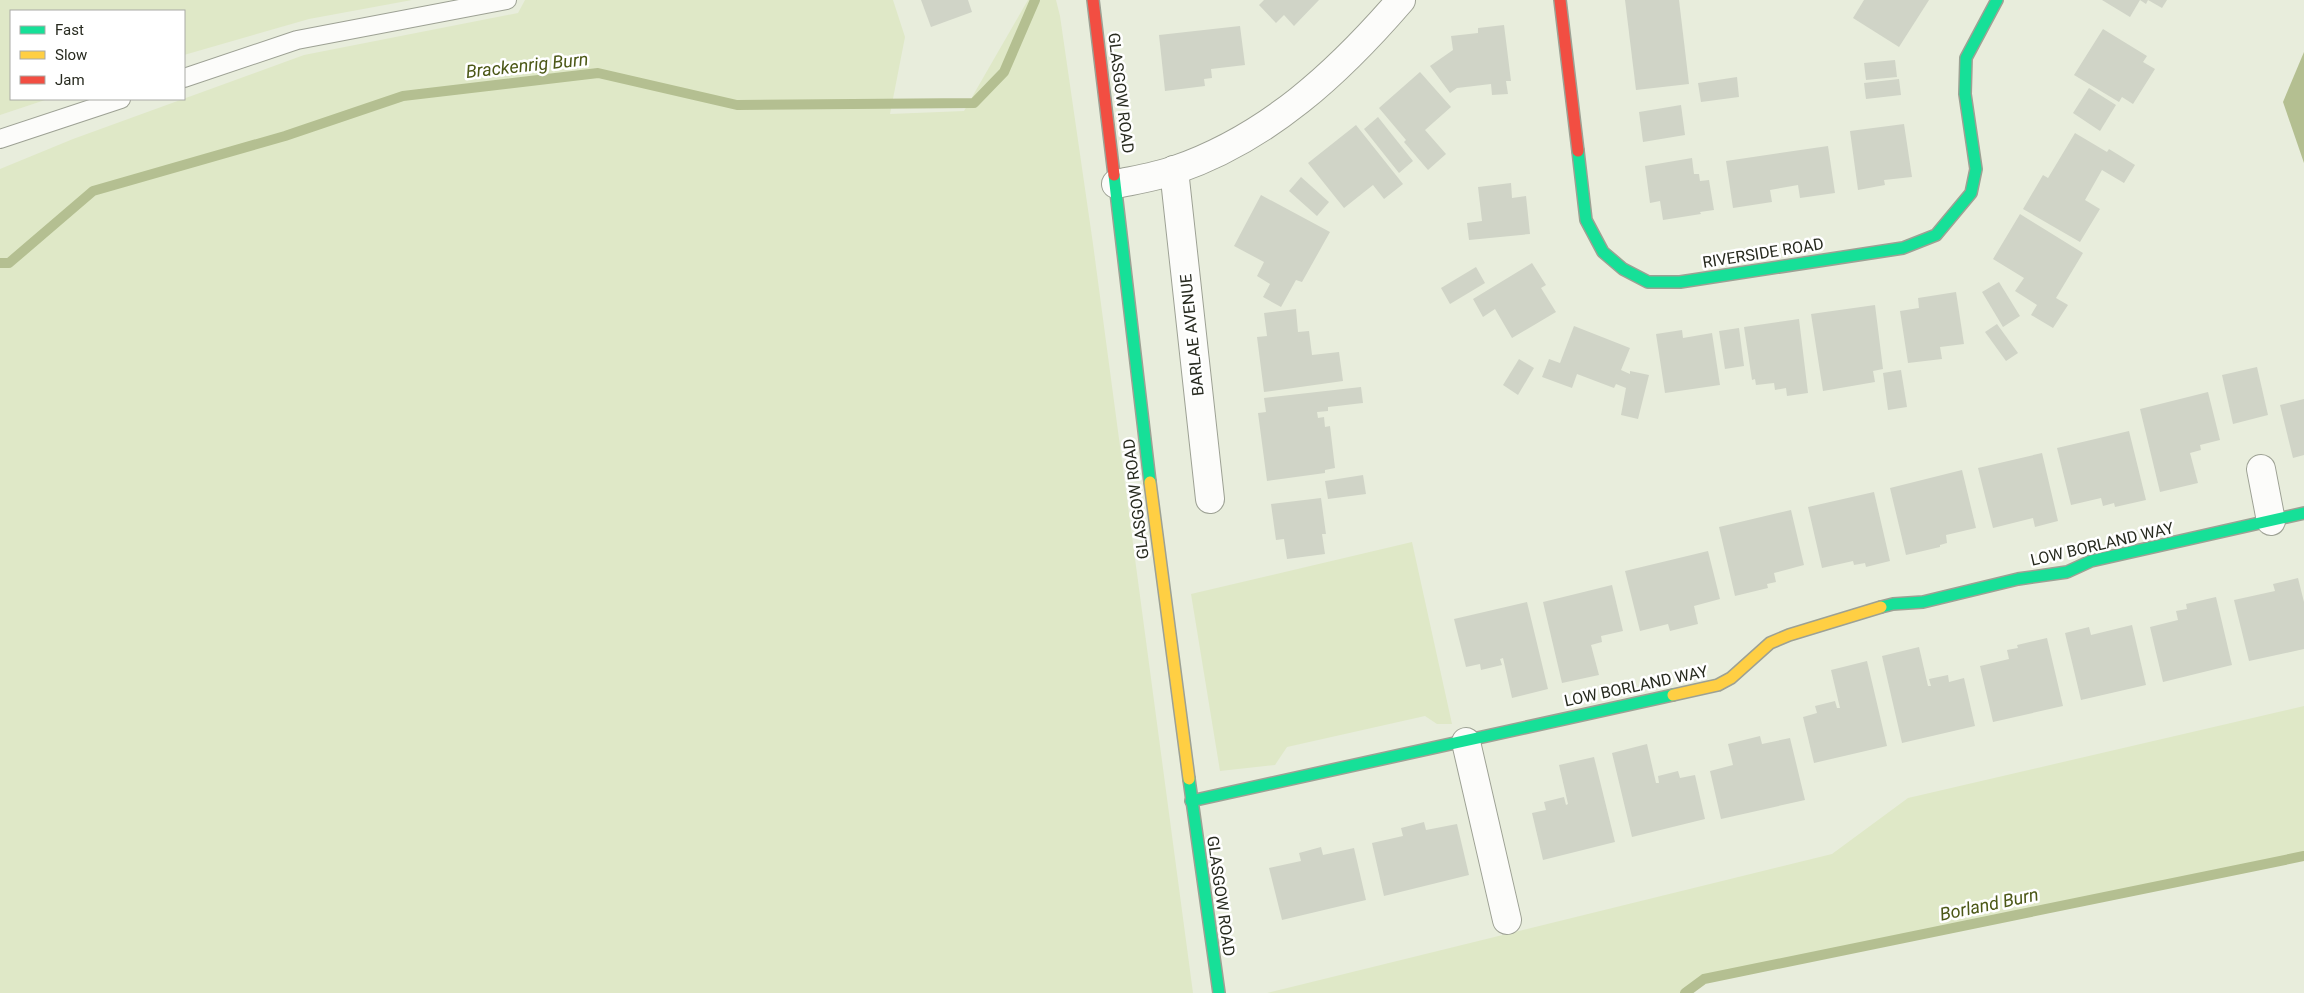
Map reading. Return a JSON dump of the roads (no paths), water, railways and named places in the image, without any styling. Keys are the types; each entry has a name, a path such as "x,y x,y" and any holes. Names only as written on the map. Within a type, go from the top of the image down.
{"street":[{"name":"GLASGOW ROAD","path":"1093,0 1161,577 1218,993"},
{"path":"1116,184 1174,170 1233,145 1299,102 1362,45 1401,0"},
{"name":"RIVERSIDE ROAD","path":"1560,0 1586,220 1603,252 1623,269 1648,282 1680,282 1903,248 1936,235 1971,193 1976,169 1965,94 1966,58 1976,36 1997,0"},
{"name":"BARLAE AVENUE","path":"1174,170 1210,499"},
{"path":"2261,469 2271,521"},
{"name":"LOW BORLAND WAY","path":"1191,802 1718,685 1731,678 1770,643 1789,635 1850,618 1874,608 1893,604 1923,602 2018,580 2067,572 2091,561 2304,513"},
{"path":"1466,742 1506,920"}],"lane":[{"path":"185,78 297,40 507,0"},
{"path":"0,139 118,100"}],"waterway":[{"name":"Brackenrig Burn","path":"0,263 9,263 93,191 285,136 403,96 598,73 737,105 974,103 1004,72 1035,0"},
{"name":"Borland Burn","path":"1685,993 1704,979 2304,856"}]}
